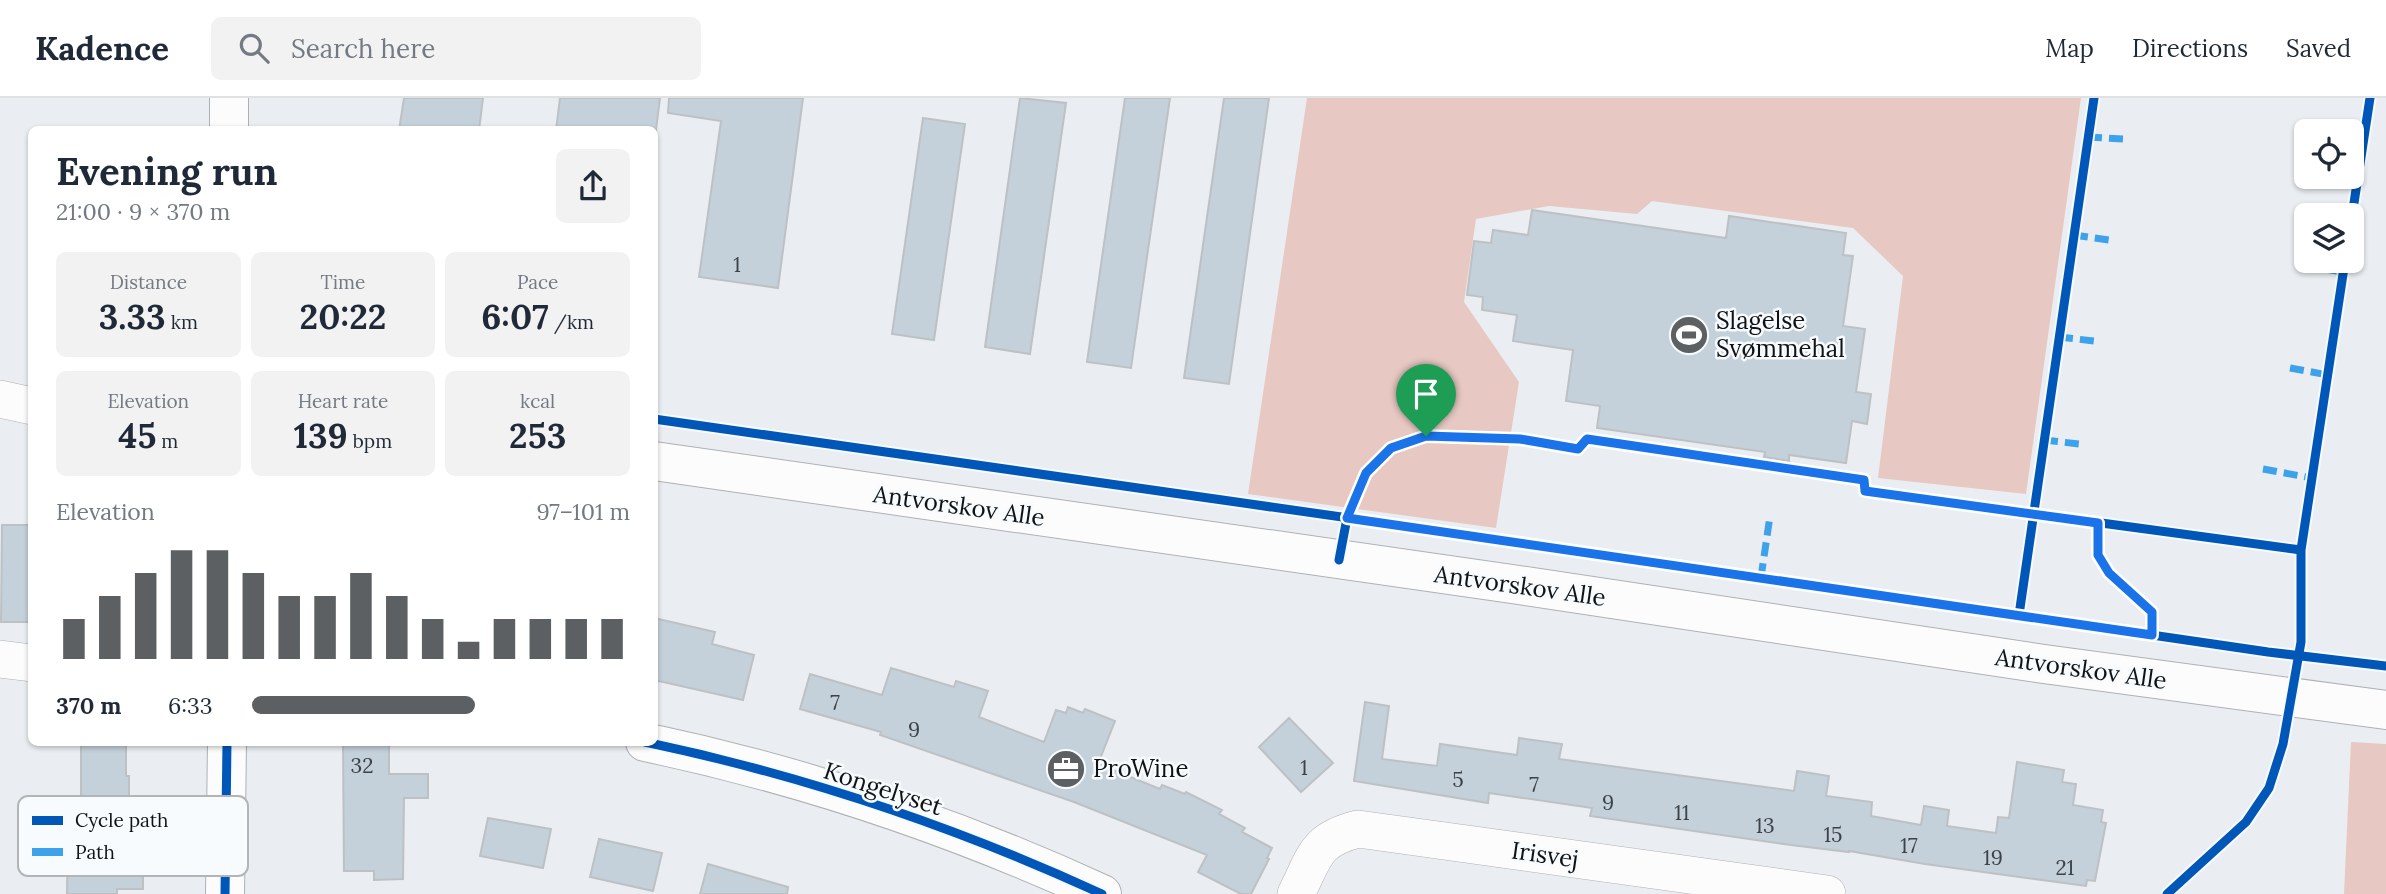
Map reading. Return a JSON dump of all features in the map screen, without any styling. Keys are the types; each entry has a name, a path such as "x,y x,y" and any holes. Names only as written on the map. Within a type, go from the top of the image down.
{"street":[{"path":"229,98 229,126"},
{"path":"0,398 28,405"},
{"name":"Antvorskov Alle","path":"658,462 1526,586 2044,664 2386,710"},
{"path":"0,659 28,662"},
{"name":"Kongelyset","path":"658,745 723,759 891,808 1048,869 1102,894"},
{"path":"226,796 227,746"},
{"name":"Irisvej","path":"1296,894 1321,845 1338,834 1358,829 1827,894"},
{"path":"225,876 225,894"}],"shaded area":[{"path":"1307,98 2081,98 2026,494 1878,478 1903,276 1853,228 1652,201 1637,214 1549,206 1476,219 1464,302 1519,382 1496,528 1248,494"},
{"path":"2351,742 2386,744 2386,894 2344,894"}],"building":[{"path":"404,98 483,98 480,126 400,126"},
{"path":"560,98 660,98 656,126 556,126"},
{"path":"669,98 803,98 778,288 699,277 721,121 668,113"},
{"path":"1020,98 1066,103 1030,354 985,347"},
{"path":"1125,98 1170,98 1131,368 1087,362"},
{"path":"1224,98 1269,98 1229,384 1184,378"},
{"path":"923,118 965,124 934,340 892,334"},
{"name":"Slagelse Svømmehal","path":"1532,210 1726,238 1729,216 1846,233 1843,255 1853,256 1843,326 1865,329 1856,392 1871,394 1867,424 1852,421 1846,463 1789,455 1789,461 1764,457 1765,452 1597,428 1600,406 1566,401 1573,350 1513,341 1517,315 1482,310 1483,297 1467,295 1474,241 1491,243 1493,230 1528,235"},
{"path":"2,525 28,525 28,622 1,622"},
{"path":"658,619 715,632 712,644 754,655 743,700 658,681"},
{"path":"891,668 954,687 956,681 988,691 979,717 1044,742 1056,710 1066,713 1068,707 1083,713 1085,709 1115,721 1098,764 1160,789 1162,785 1185,794 1186,792 1222,810 1219,814 1245,828 1242,832 1272,848 1251,894 1241,894 1198,872 1207,855 1074,802 880,735 881,732 800,709 810,674 882,695"},
{"path":"1365,702 1389,706 1382,759 1437,766 1440,744 1517,755 1519,738 1562,744 1559,759 1794,791 1797,771 1829,776 1826,796 1872,802 1871,816 1921,825 1924,806 1949,810 1947,826 1996,833 1998,817 2009,818 2017,762 2064,770 2062,782 2076,784 2073,805 2103,810 2101,822 2106,823 2095,881 2087,880 2086,886 1590,816 1592,808 1489,793 1488,803 1354,781"},
{"path":"1289,718 1333,763 1301,792 1259,747"},
{"path":"81,746 126,746 129,796 81,796"},
{"path":"343,746 389,746 389,774 428,774 428,798 404,798 403,879 374,880 374,871 344,871"},
{"path":"488,818 551,829 543,868 480,856"},
{"path":"599,839 662,853 653,891 590,877"},
{"path":"708,864 788,887 787,894 700,894"},
{"path":"67,876 143,876 143,889 117,889 117,894 67,894"}],"marked path":[{"path":"2088,137 2123,139"},
{"path":"2074,235 2109,240"},
{"path":"2059,337 2094,341"},
{"path":"2290,368 2328,375"},
{"path":"2044,440 2079,444"},
{"path":"2263,469 2312,478"},
{"path":"1761,577 1770,516"}],"cycle path":[{"path":"2019,615 2094,98"},
{"path":"2354,203 2370,98"},
{"path":"2167,894 2246,822 2269,788 2283,744 2301,642 2301,550 2343,273"},
{"path":"658,420 2268,652 2386,666"},
{"path":"1339,560 1347,518 1366,473 1391,448 1426,436 1520,439 1578,449 1587,439 1864,480 1865,491 2301,550"},
{"path":"2098,523 2098,556 2109,573 2152,612 2152,635"},
{"path":"658,745 762,770 878,805 991,847 1102,894"},
{"path":"226,796 227,746"},
{"path":"225,876 225,894"}],"place":[{"name":"Slagelse Svømmehal","path":"1689,335"},
{"name":"ProWine","path":"1066,769"}],"route":[{"path":"1426,436 1520,439 1578,449 1587,439 1864,480 1865,491 2098,523 2098,555 2109,573 2152,612 2152,635 1347,518 1366,473 1391,448 1426,436"}]}
